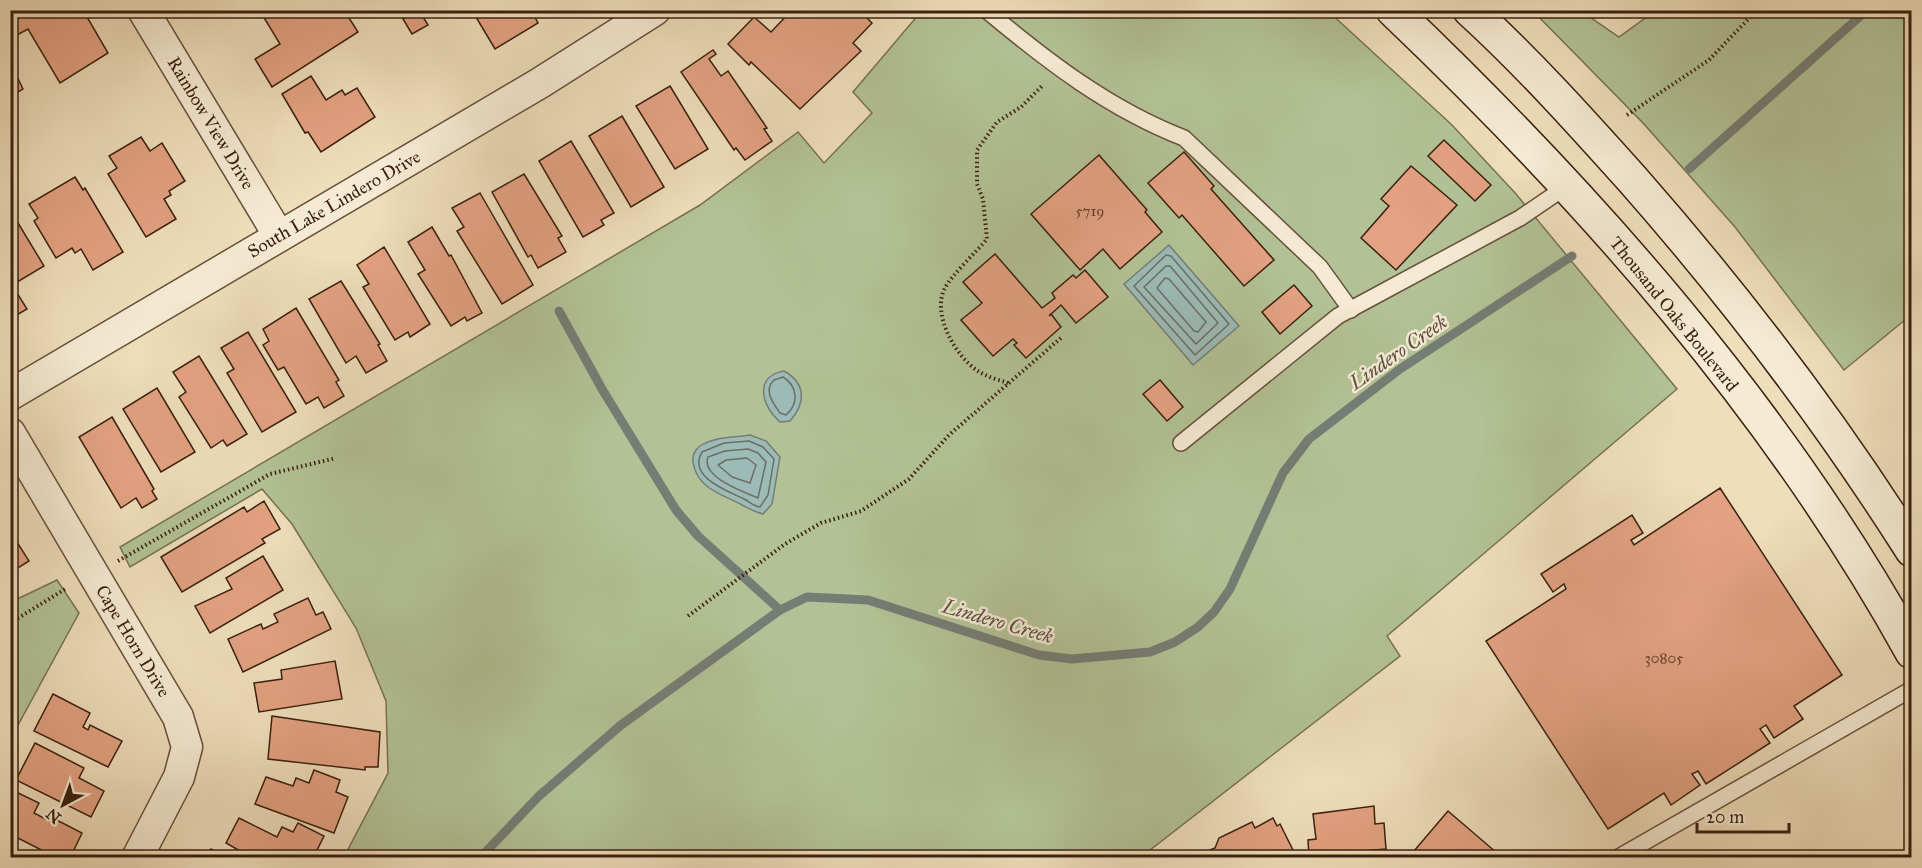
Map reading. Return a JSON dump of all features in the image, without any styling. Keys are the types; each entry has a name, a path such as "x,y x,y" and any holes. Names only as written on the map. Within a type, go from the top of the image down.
{"main road":[{"name":"Thousand Oaks Boulevard","path":"1393,10 1468,82 1567,186 1676,313 1755,413 1831,518 1911,652"},
{"path":"1470,10 1588,130 1715,277 1792,374 1876,494 1911,550"}],"street":[{"name":"Rainbow View Drive","path":"143,10 279,236"},
{"name":"South Lake Lindero Drive","path":"10,395 279,236 623,20 655,10"},
{"name":"Cape Horn Drive","path":"10,433 178,717 188,747 179,777 137,858"}],"lane":[{"path":"986,10 1090,91 1156,128 1184,138 1320,267 1351,310"},
{"path":"1181,443 1338,316 1520,218 1567,186"},
{"path":"1617,858 1911,689"}],"path":[{"path":"1627,115 1709,60 1757,10"},
{"path":"1008,383 978,371 961,355 948,333 939,308 945,287 987,239 983,199 977,184 978,150 997,122 1021,107 1043,85"},
{"path":"688,616 785,544 821,523 861,511 909,479 949,435 1062,337"},
{"path":"10,623 59,592 270,474 336,458"}],"green space":[{"path":"917,11 1328,11 1452,125 1516,194 1677,389 1387,636 1400,656 1141,857 344,857 388,773 386,701 356,628 292,524 262,489 130,567 120,547 700,205 798,132 824,163 872,113 853,92 919,14"},
{"path":"1533,11 1581,11 1619,37 1655,11 1911,11 1911,315 1844,370 1735,227 1643,123"},
{"path":"57,580 79,613 11,738 11,602"}],"water":[{"path":"1169,245 1239,326 1193,365 1124,284"},
{"path":"784,371 800,387 801,400 790,421 780,422 768,408 764,392 768,379"},
{"path":"750,435 766,441 780,457 772,504 763,514 705,485 695,471 693,462 695,451 706,443"}],"building":[{"path":"10,10 83,10 108,53 60,83 28,29 17,35 10,25"},
{"path":"344,10 358,32 272,87 255,59 280,44 260,11"},
{"path":"419,10 428,25 412,34 403,19"},
{"path":"475,10 531,10 538,23 495,49 473,12"},
{"path":"792,10 859,10 872,23 853,43 861,51 800,109 751,62 749,65 728,44 754,17 771,32"},
{"path":"713,50 716,54 709,59 721,76 728,71 767,128 764,129 772,141 745,160 736,148 734,150 681,72"},
{"path":"10,62 23,89 13,95 16,99 10,103"},
{"path":"311,76 326,100 342,90 345,95 357,88 375,117 321,152 308,132 305,133 282,94"},
{"path":"670,86 708,149 675,169 636,106"},
{"path":"622,116 664,187 631,207 589,136"},
{"path":"141,137 150,151 162,143 185,181 169,191 171,195 164,199 176,219 146,237 108,174 117,168 109,156"},
{"path":"1444,140 1491,185 1475,201 1428,156"},
{"path":"571,141 614,213 601,220 604,225 583,237 539,161"},
{"path":"1184,152 1214,186 1211,189 1274,260 1244,286 1182,215 1179,218 1148,183"},
{"path":"1099,155 1147,210 1145,212 1162,232 1120,269 1103,249 1080,270 1031,214"},
{"path":"1411,166 1457,205 1396,270 1361,238 1389,206 1381,199"},
{"path":"524,174 562,236 558,238 566,252 538,268 531,255 528,257 492,192"},
{"path":"75,177 83,190 85,188 123,252 93,270 81,249 75,253 72,248 56,258 34,221 38,218 29,204"},
{"path":"480,193 533,285 502,304 457,231 464,227 452,208"},
{"path":"15,218 44,266 12,285 27,309 10,319 10,220"},
{"path":"432,227 449,256 451,255 482,313 467,321 465,317 451,326 418,274 425,270 408,242"},
{"path":"384,247 430,324 410,337 408,332 395,340 363,287 369,284 357,265"},
{"path":"995,254 1042,308 1055,298 1052,293 1073,275 1076,278 1085,270 1108,297 1076,323 1061,305 1051,314 1061,327 1026,358 1014,345 1017,343 1013,339 993,356 961,320 982,303 963,282"},
{"path":"341,281 380,344 378,345 387,361 366,373 356,356 346,363 309,299"},
{"path":"1294,285 1312,306 1280,334 1262,312"},
{"path":"296,308 339,380 336,382 344,396 324,408 318,397 306,404 284,367 278,370 263,345 269,341 263,329"},
{"path":"248,332 296,412 262,432 227,373 234,369 221,348"},
{"path":"199,356 247,434 227,446 223,440 211,448 179,397 186,392 173,372"},
{"path":"1160,380 1183,407 1167,421 1143,394"},
{"path":"157,388 195,452 161,472 123,409"},
{"path":"112,417 154,489 152,491 157,499 142,508 136,498 121,508 79,437"},
{"path":"1720,488 1842,675 1794,706 1803,719 1774,738 1766,725 1760,729 1770,743 1706,784 1698,771 1692,774 1700,785 1671,805 1664,793 1608,829 1486,641 1566,589 1564,584 1553,592 1541,574 1632,515 1643,533 1631,540 1634,545"},
{"path":"264,501 280,529 262,539 265,543 182,592 161,557 244,507 247,512"},
{"path":"10,531 29,561 10,573"},
{"path":"263,556 283,590 210,633 195,606 232,589 226,578"},
{"path":"308,598 316,615 323,612 331,629 243,672 228,639 261,624 263,629 278,622 274,614"},
{"path":"335,661 342,699 259,712 254,683 282,679 281,670"},
{"path":"53,694 90,713 83,727 88,730 90,725 122,741 108,767 34,731"},
{"path":"272,716 380,732 378,767 365,767 365,770 268,759"},
{"path":"35,743 84,768 79,778 104,791 91,817 16,780"},
{"path":"314,770 340,780 336,792 348,797 334,833 255,804 266,777 293,786 296,778 309,783"},
{"path":"10,789 39,803 34,813 51,822 53,818 82,833 70,858 57,858 10,834"},
{"path":"1374,806 1375,824 1384,823 1386,849 1353,852 1350,858 1309,858 1308,840 1316,839 1313,814"},
{"path":"1448,811 1497,853 1493,858 1408,858"},
{"path":"239,818 277,837 282,827 293,832 298,823 324,836 313,858 252,858 226,843"},
{"path":"1273,818 1277,826 1280,824 1296,856 1208,858 1205,852 1215,848 1219,838 1252,822 1255,828"},
{"path":"10,847 31,858 10,858"},
{"path":"211,849 228,858 207,858"}],"waterway":[{"name":"Lindero Creek","path":"1689,169 1867,10"},
{"name":"Lindero Creek","path":"480,858 539,796 621,725 780,610 807,597 868,600 1039,655 1072,659 1150,652 1175,642 1198,627 1214,612 1230,589 1283,473 1309,439 1400,369 1572,256"},
{"path":"559,311 602,389 676,510 698,536 780,610"}]}
